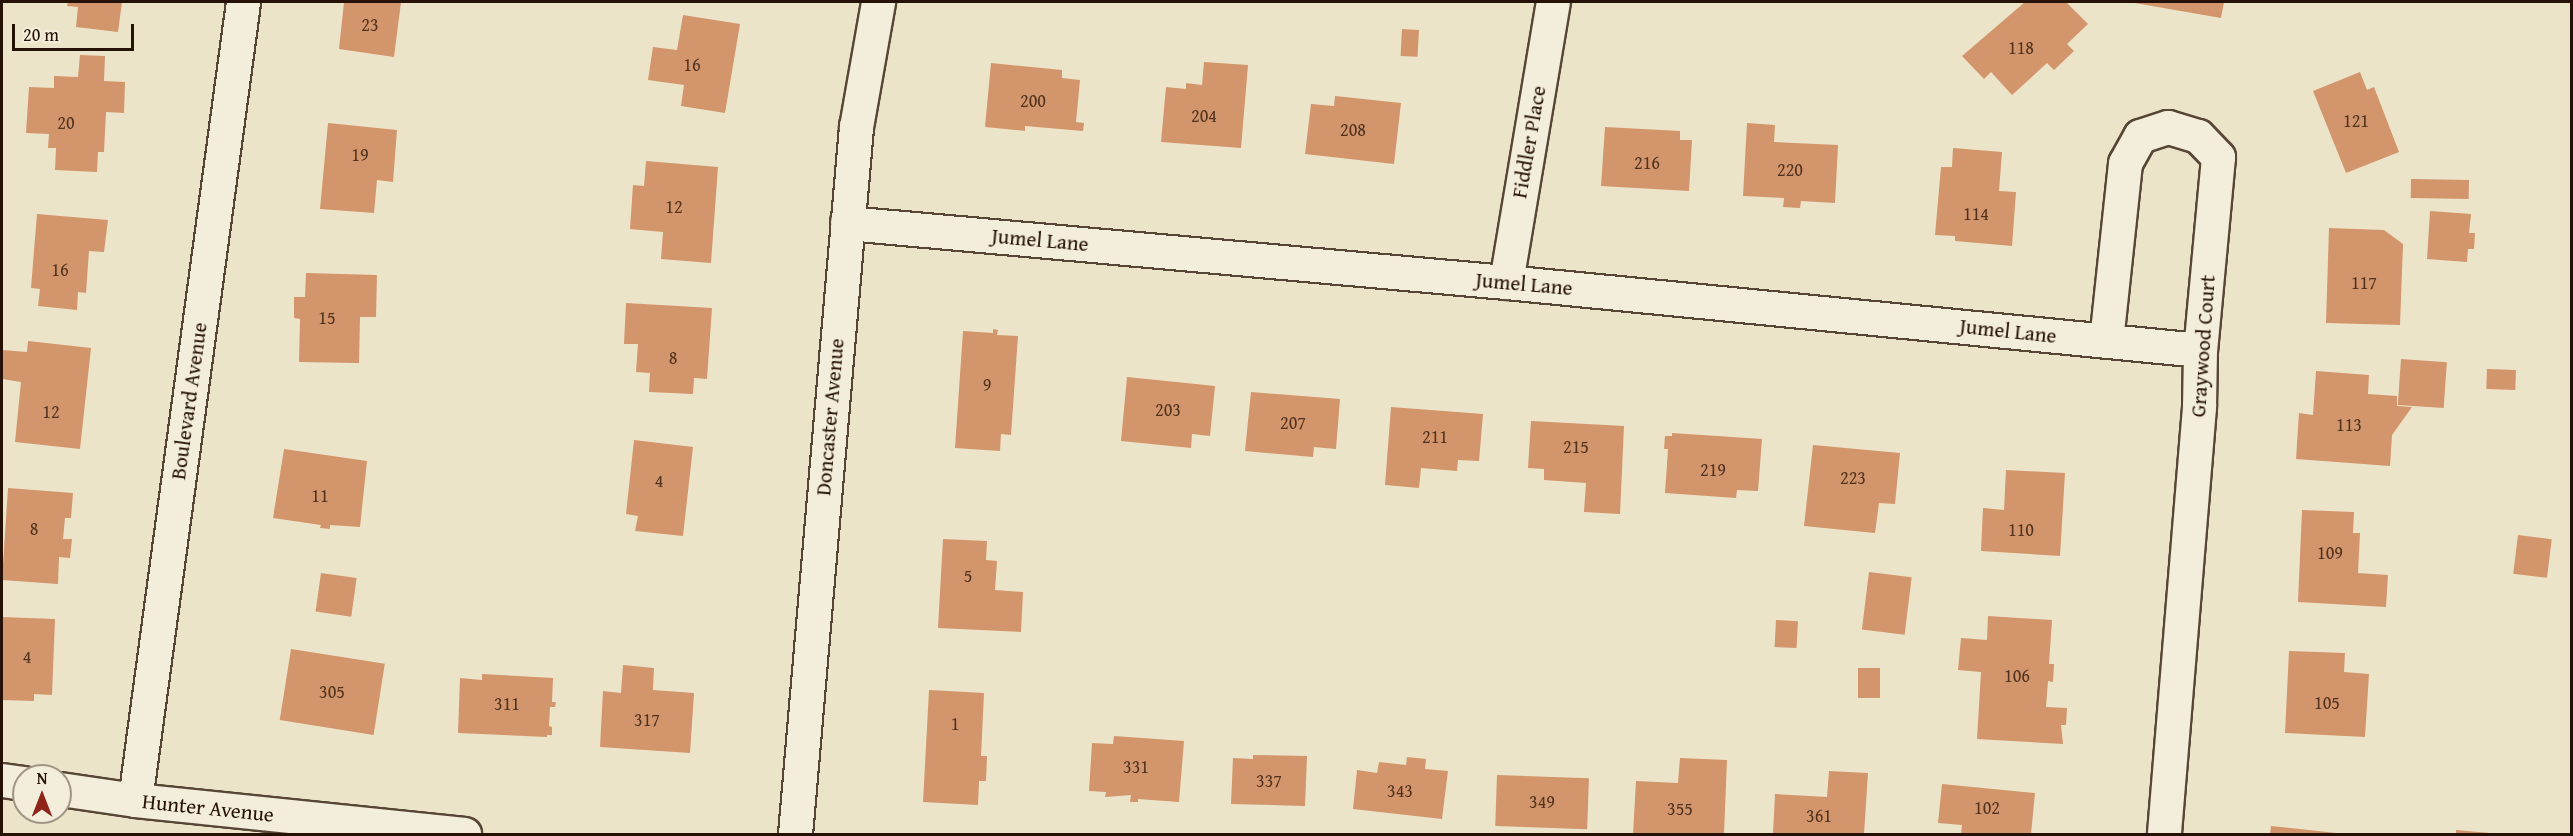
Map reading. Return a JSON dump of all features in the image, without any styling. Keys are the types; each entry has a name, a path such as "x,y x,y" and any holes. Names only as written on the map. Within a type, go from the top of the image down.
{"street":[{"name":"Boulevard Avenue","path":"135,800 243,2"},
{"name":"Doncaster Avenue","path":"795,834 856,127 878,2"},
{"name":"Fiddler Place","path":"1506,282 1553,2"},
{"name":"Graywood Court","path":"2106,341 2125,163 2140,136 2168,127 2198,135 2218,156 2200,350 2199,407 2164,834"},
{"name":"Jumel Lane","path":"847,223 1506,282 2200,350"},
{"name":"Hunter Avenue","path":"72,791 315,827 464,834"}],"building":[{"path":"68,2 122,2 118,32 76,27 78,7 67,6"},
{"path":"344,2 401,2 394,57 339,49"},
{"path":"2025,2 2066,2 2088,24 2067,44 2074,51 2054,70 2047,63 2012,95 1991,72 1984,79 1962,56"},
{"path":"2129,2 2224,2 2221,18"},
{"path":"683,15 740,24 725,113 681,106 684,85 648,80 653,47 677,50"},
{"path":"1402,29 1419,30 1418,57 1401,56"},
{"path":"80,55 105,56 104,81 125,82 124,113 106,112 104,152 98,152 97,172 55,170 56,148 48,148 49,134 26,133 29,87 54,88 54,76 78,77"},
{"path":"1204,62 1248,65 1241,148 1161,142 1166,87 1186,89 1186,83 1202,85"},
{"path":"991,63 1062,70 1062,78 1080,80 1076,122 1084,123 1083,131 1025,126 1025,131 985,127"},
{"path":"2360,72 2367,90 2374,87 2399,152 2346,173 2313,91"},
{"path":"1335,96 1401,103 1394,164 1305,154 1311,104 1334,106"},
{"path":"328,123 397,130 393,182 377,180 374,213 320,209"},
{"path":"1747,123 1775,125 1774,142 1838,145 1835,203 1801,201 1800,208 1783,207 1784,198 1743,196"},
{"path":"1605,127 1680,131 1680,140 1692,140 1689,191 1601,186"},
{"path":"1953,148 2002,152 1999,191 2016,192 2012,246 1955,241 1955,236 1935,235 1941,167 1952,167"},
{"path":"646,161 718,167 711,263 661,259 663,232 630,229 633,185 644,186"},
{"path":"2411,179 2469,180 2469,199 2411,198"},
{"path":"2430,211 2471,214 2469,233 2475,233 2474,249 2468,249 2467,262 2427,259"},
{"path":"37,214 108,220 104,252 89,251 86,293 78,292 77,310 38,306 40,289 31,288"},
{"path":"2329,228 2384,230 2403,244 2400,325 2326,323"},
{"path":"306,273 377,275 376,317 360,317 359,363 299,362 300,319 294,318 294,297 305,297"},
{"path":"626,303 712,308 707,379 694,378 693,394 649,392 650,373 636,372 638,344 624,344"},
{"path":"993,329 998,330 997,335 1018,336 1011,435 1001,434 1000,451 955,448 963,331 993,333"},
{"path":"28,341 91,348 80,449 15,442 21,382 2,379 2,350 27,352"},
{"path":"2401,359 2447,362 2444,408 2398,405"},
{"path":"2487,369 2516,370 2515,390 2486,389"},
{"path":"2316,371 2369,375 2368,394 2397,396 2397,406 2412,407 2392,435 2390,466 2296,459 2299,413 2313,415"},
{"path":"1127,377 1215,386 1210,436 1192,434 1191,448 1121,441"},
{"path":"1251,392 1340,399 1336,449 1314,447 1313,457 1245,451"},
{"path":"1391,407 1483,414 1479,461 1458,460 1457,471 1421,468 1419,488 1385,485"},
{"path":"1531,421 1624,426 1620,514 1584,512 1586,483 1544,480 1544,469 1528,468"},
{"path":"1672,433 1762,439 1758,491 1737,490 1736,498 1665,493 1668,449 1664,449 1665,436 1672,436"},
{"path":"634,440 693,447 683,536 635,531 638,516 626,514"},
{"path":"1813,445 1900,453 1895,504 1879,503 1875,533 1804,526"},
{"path":"284,449 367,461 360,527 330,525 330,529 320,528 321,525 273,518"},
{"path":"2006,470 2065,473 2060,556 1981,551 1983,508 2004,510"},
{"path":"8,488 73,493 71,518 65,518 63,539 72,539 70,558 59,557 58,584 2,580"},
{"path":"2302,510 2354,512 2353,533 2360,533 2358,573 2388,575 2386,607 2298,602"},
{"path":"2518,535 2552,539 2547,578 2513,574"},
{"path":"943,539 987,541 986,560 997,561 995,590 1023,592 1021,632 938,628"},
{"path":"1869,572 1912,577 1905,635 1862,630"},
{"path":"321,573 357,578 351,617 316,612"},
{"path":"1988,616 2052,620 2049,664 2054,664 2053,682 2048,681 2046,707 2067,708 2066,725 2061,725 2063,744 1977,739 1981,672 1958,670 1961,638 1987,640"},
{"path":"2,617 55,619 52,695 34,694 34,701 2,700"},
{"path":"1776,620 1798,621 1797,648 1775,647"},
{"path":"291,649 385,664 374,735 280,720"},
{"path":"2289,651 2345,653 2344,672 2369,674 2365,737 2285,733"},
{"path":"623,665 654,668 653,690 694,693 690,753 600,747 603,691 621,693"},
{"path":"1858,668 1880,668 1880,698 1858,698"},
{"path":"482,674 553,678 552,702 556,702 555,707 550,707 549,726 552,727 552,735 547,735 547,737 458,733 460,678 482,680"},
{"path":"929,690 984,693 981,756 987,756 986,781 979,781 978,805 923,802"},
{"path":"1114,736 1184,741 1179,802 1138,799 1138,802 1130,802 1131,795 1105,797 1106,792 1089,791 1092,743 1113,744"},
{"path":"1253,755 1307,756 1305,806 1231,804 1233,758 1253,759"},
{"path":"1407,757 1426,759 1425,769 1448,771 1442,819 1353,809 1357,770 1377,773 1379,762 1406,765"},
{"path":"1680,758 1727,760 1724,834 1633,834 1636,781 1678,783"},
{"path":"1829,771 1868,773 1864,834 1773,834 1775,794 1827,797"},
{"path":"1497,775 1589,778 1587,829 1495,826"},
{"path":"1942,784 2035,793 2031,834 1961,834 1962,825 1938,823"},
{"path":"2271,826 2336,833 2336,834 2270,834"},
{"path":"2456,830 2490,833 2490,834 2456,834"}]}
